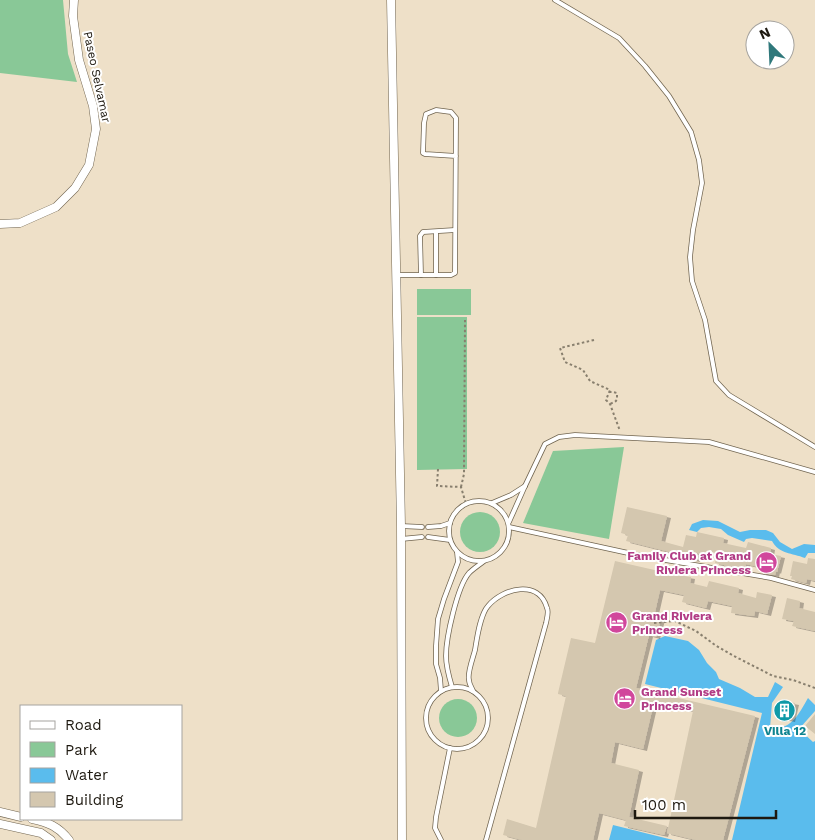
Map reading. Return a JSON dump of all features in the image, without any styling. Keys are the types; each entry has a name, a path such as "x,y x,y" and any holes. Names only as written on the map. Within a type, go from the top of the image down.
{"street":[{"name":"Paseo Selvamar","path":"0,224 20,223 56,206 75,188 89,165 96,129 93,106 79,60 74,0"},
{"path":"391,0 401,526 402,840"},
{"path":"0,812 20,817"},
{"path":"36,820 52,824 60,829 69,840"},
{"path":"0,824 42,833 51,840"}],"lane":[{"path":"555,0 620,38 669,96 691,132 699,160 702,183 690,257 692,281 705,320 716,381 729,395 815,447"},
{"path":"396,275 451,275 455,273 455,230 456,156 456,118 451,112 436,110 426,114 423,153 456,156"},
{"path":"421,275 420,236 423,232 455,230"},
{"path":"436,232 436,275"},
{"path":"509,522 503,511 492,503 478,500 461,506 453,515 449,527 450,540 457,552 465,558 474,561 484,561 499,554 506,545 510,533 509,522 545,444 559,436 709,442 815,472"},
{"path":"492,503 511,495 525,486"},
{"path":"428,526 440,526 450,523"},
{"path":"401,526 422,527"},
{"path":"509,527 642,556 771,578 815,590"},
{"path":"401,539 422,537"},
{"path":"428,537 450,540"},
{"path":"441,691 436,664 438,619 458,562 457,552"},
{"path":"452,687 446,656 448,637 459,591 468,574 484,561"},
{"path":"473,691 468,680 487,607 498,597 511,591 522,589 536,592 548,609 546,623 486,840"},
{"path":"452,687 463,687 473,691 483,699 488,709 489,720 486,730 476,743 466,748 450,748 437,741 430,733 426,719 428,708 433,699 441,691 452,687"},
{"path":"441,840 435,828 436,817 450,748"}],"path":[{"path":"465,320 464,474 461,487 466,504"},
{"path":"594,340 560,348 565,362 583,370 590,381 616,394 616,401 610,404"},
{"path":"609,392 606,400 610,404 622,438"},
{"path":"438,469 437,486 461,487"},
{"path":"654,623 675,621 696,631 772,676 793,680 815,688"}],"green space":[{"path":"0,0 63,0 68,54 77,82 0,73"},
{"path":"417,289 471,289 471,315 417,315"},
{"path":"417,317 467,317 467,469 417,470"},
{"path":"624,447 609,539 523,523 553,451"},
{"path":"476,512 484,512 491,515 497,521 500,532 497,543 491,549 484,552 476,552 469,549 463,543 460,536 460,528 463,521 469,515"},
{"path":"458,699 472,704 477,718 472,732 458,737 444,732 439,718 444,704"}],"water":[{"path":"703,520 718,521 740,532 766,530 773,533 780,542 792,549 804,544 815,545 815,553 808,553 805,558 782,551 772,541 752,538 746,539 744,542 728,535 721,529 709,527 701,528 697,532 689,530 692,524"},
{"path":"665,636 688,641 699,650 707,663 716,672 719,679 755,697 768,697 775,682 783,687 772,703 770,728 784,727 789,724 794,720 808,698 815,705 815,711 799,729 813,742 815,741 815,840 732,840 762,713 645,684 656,640"},
{"path":"613,825 673,840 609,840"}],"building":[{"path":"627,507 667,516 661,541 683,547 686,535 696,537 697,532 724,538 723,543 746,548 748,542 771,548 770,554 781,556 777,572 775,575 762,573 763,568 746,564 745,570 715,563 716,558 697,553 696,560 681,557 682,555 626,541 628,535 621,533"},
{"path":"808,558 815,559 815,581 807,579 806,583 791,579 793,561 807,564"},
{"name":"Grand Sunset Princess","path":"615,561 691,577 690,583 707,587 709,581 739,588 738,593 756,598 757,592 772,595 767,614 755,611 754,616 731,613 732,606 708,601 706,608 682,602 684,595 660,590 655,612 662,615 656,637 649,635 636,688 755,716 723,840 696,840 667,833 693,711 654,702 643,749 615,742 611,763 639,770 629,817 667,826 664,835 624,826 626,820 599,813 593,840 522,840 503,835 507,819 536,828 566,696 558,693 571,638 595,643"},
{"path":"787,598 800,601 799,608 815,612 815,631 792,626 794,621 782,619"},
{"name":"Villa 12","path":"779,700 795,703 791,720 775,717"},
{"path":"815,714 815,734 805,726"}],"place":[{"name":"Family Club at Grand Riviera Princess","path":"767,563"},
{"name":"Grand Riviera Princess","path":"616,623"},
{"name":"Grand Sunset Princess","path":"625,699"},
{"name":"Villa 12","path":"785,710"}]}
